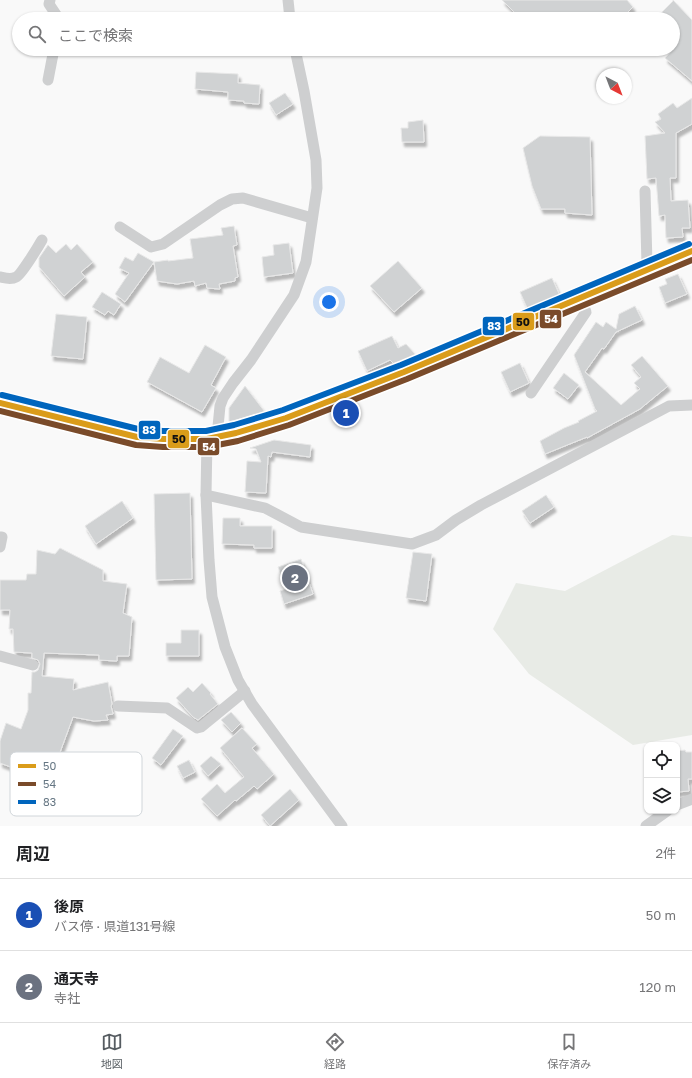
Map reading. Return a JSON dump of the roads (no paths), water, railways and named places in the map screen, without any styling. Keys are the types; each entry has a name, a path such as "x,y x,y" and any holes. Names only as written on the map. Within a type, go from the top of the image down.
{"main road":[{"path":"0,403 137,437 163,439 212,438 236,433 286,418 404,372 581,299 692,251"}],"street":[{"path":"50,0 49,4 54,12"},
{"path":"288,0 289,12"},
{"path":"48,80 53,56"},
{"path":"296,56 316,160 317,188 306,262 294,295 251,360 223,398 220,406 212,438 206,495 209,560 212,596 225,647 238,680 257,710 342,826"},
{"path":"645,191 648,270"},
{"path":"120,227 151,247 163,244 220,205 232,199 243,198 312,218"},
{"path":"0,277 9,279 16,278 21,273 42,240"},
{"path":"531,393 586,312 581,299"},
{"path":"206,495 265,508 301,527 412,544 436,535 456,520 481,505 669,406 692,405"},
{"path":"0,537 2,537 0,547"},
{"path":"0,656 33,665"},
{"path":"118,706 166,708 197,728 201,727 244,691"},
{"path":"680,804 692,799"},
{"path":"646,826 663,814"}],"place":[{"name":"後原","path":"346,413"},
{"name":"通天寺","path":"295,578"}]}
